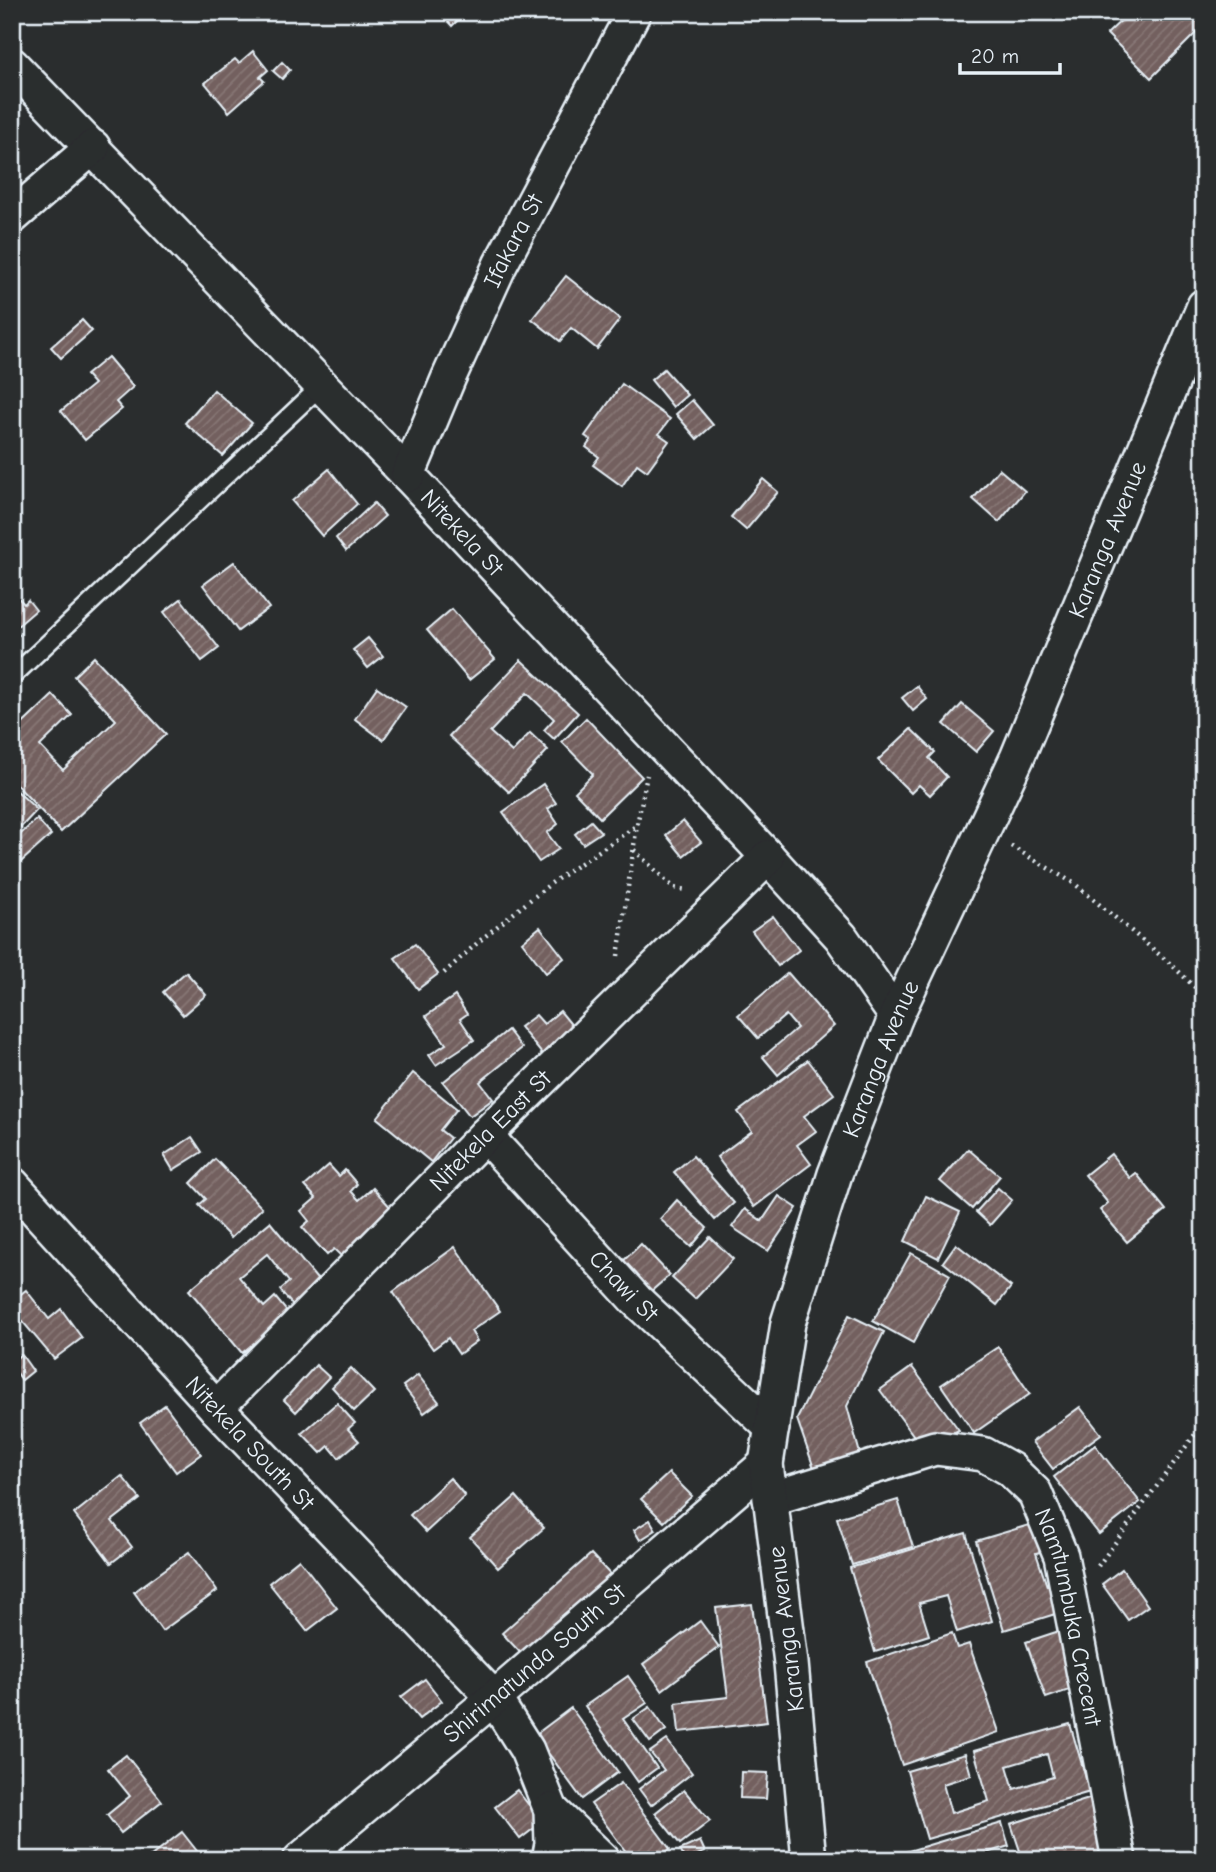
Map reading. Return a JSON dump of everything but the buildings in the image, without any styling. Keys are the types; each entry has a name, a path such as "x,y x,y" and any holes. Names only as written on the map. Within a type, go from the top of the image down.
{"street":[{"name":"Ifakara St","path":"408,475 500,265 634,12"},
{"name":"Nitekela St","path":"12,65 93,146 656,736 841,937 896,1016"},
{"path":"12,217 93,146"},
{"name":"Karanga Avenue","path":"809,1860 791,1663 766,1464 788,1323 835,1174 896,1016 1017,758 1204,306"},
{"name":"Nitekela East St","path":"216,1408 485,1135 768,857"},
{"name":"Chawi St","path":"485,1135 636,1300 772,1428"},
{"name":"Nitekela South St","path":"12,1184 216,1408 494,1698 527,1750 551,1810"},
{"name":"Namtumbuka Crecent","path":"770,1499 935,1448 983,1454 1010,1469 1035,1493 1061,1556 1119,1860"},
{"name":"Shirimatunda South St","path":"300,1860 494,1698 766,1464"},
{"path":"549,1860 552,1844 551,1810"},
{"path":"551,1810 603,1860"}],"lane":[{"path":"12,677 321,386"}],"path":[{"path":"611,1011 633,849 656,736"},
{"path":"444,973 550,884 637,825"},
{"path":"984,829 1075,884 1173,966 1204,996"},
{"path":"633,849 674,888 729,896"},
{"path":"1070,1603 1204,1422"}]}
